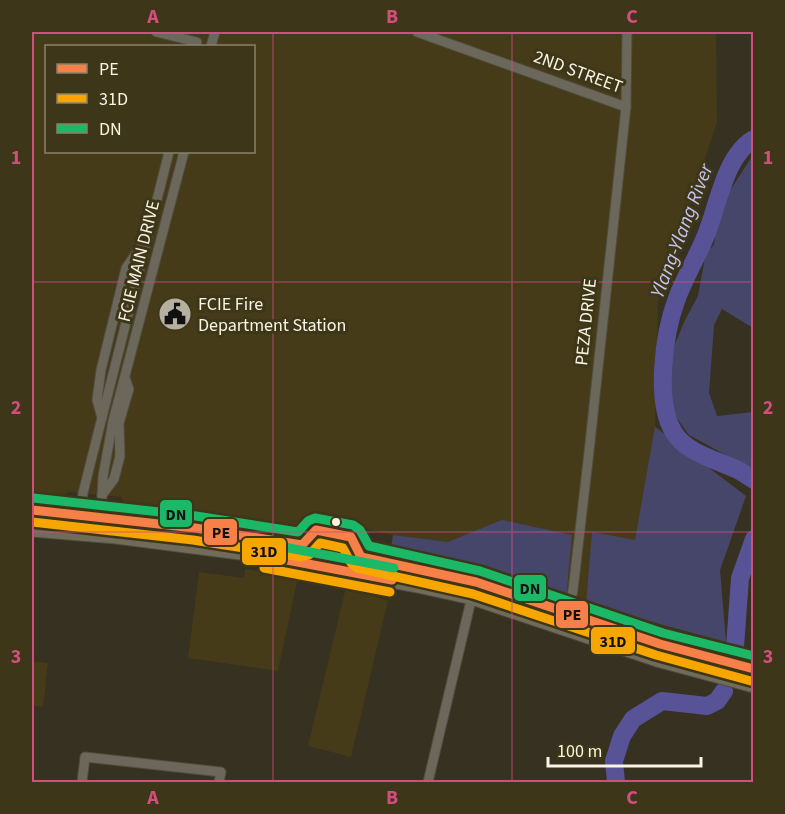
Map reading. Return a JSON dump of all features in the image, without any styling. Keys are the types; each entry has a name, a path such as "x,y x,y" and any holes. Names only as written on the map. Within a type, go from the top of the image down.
{"main road":[{"path":"32,510 106,517 302,544 568,614 753,685"},
{"path":"105,535 106,517"},
{"path":"32,529 105,535 240,552 474,590 702,664 753,669"}],"street":[{"path":"156,32 196,44 201,32"},
{"name":"2ND STREET","path":"417,32 626,107"},
{"name":"PEZA DRIVE","path":"568,614 573,590 589,452 626,107 627,32"},
{"name":"FCIE MAIN DRIVE","path":"79,533 83,494 169,153"},
{"name":"FCIE MAIN DRIVE","path":"106,517 102,495 114,479 120,456 119,423 129,389 125,378 184,153"},
{"name":"FCIE MAIN DRIVE","path":"102,419 97,400 98,381 126,268 148,237"},
{"path":"428,783 474,590"},
{"path":"82,783 85,757 221,772 219,783"}],"shaded area":[{"path":"32,32 716,32 717,122 658,302 655,426 746,496 720,570 726,642 566,599 478,572 390,554 393,535 305,517 301,536 133,513 129,511 121,497 68,492 59,501 32,498"},
{"path":"753,155 753,328 722,309 714,325 709,393 717,416 753,412 753,473 744,465 689,435 674,414 667,375 668,361 698,296 706,252 714,245 718,209"},
{"path":"655,427 746,496 720,570 726,642 586,604 592,532 635,540"},
{"path":"502,520 572,535 566,599 478,572 390,554 393,535 448,542"},
{"path":"245,569 298,577 278,671 188,658 199,572 244,578"},
{"path":"346,587 388,601 351,757 308,746"},
{"path":"32,661 48,663 43,707 32,706"}],"waterway":[{"name":"Ylang-Ylang River","path":"754,139 744,147 729,169 706,235 676,301 668,331 663,367 667,418 678,439 693,450 738,470 754,480"},
{"name":"Ylang-Ylang River","path":"735,647 740,578 754,539"},
{"name":"Ylang-Ylang River","path":"616,782 614,761 622,736 633,719 662,701 707,706 717,701 724,691"}],"transit line":[{"name":"DN","path":"33,498 196,516 298,532 308,521 315,518 353,525 360,530 369,546 480,571 663,633 754,656"},
{"name":"PE","path":"32,510 195,528 302,545 316,530 351,537 361,557 476,582 660,644 754,669"},
{"name":"31D","path":"32,522 193,540 301,557 309,555 320,543 343,548 351,563 357,568 473,594 656,655 751,681"},
{"name":"DN","path":"268,544 394,568"},
{"name":"PE","path":"266,556 392,580"},
{"name":"31D","path":"264,568 390,592"}],"place":[{"name":"FCIE Fire Department Station","path":"175,314"}]}
